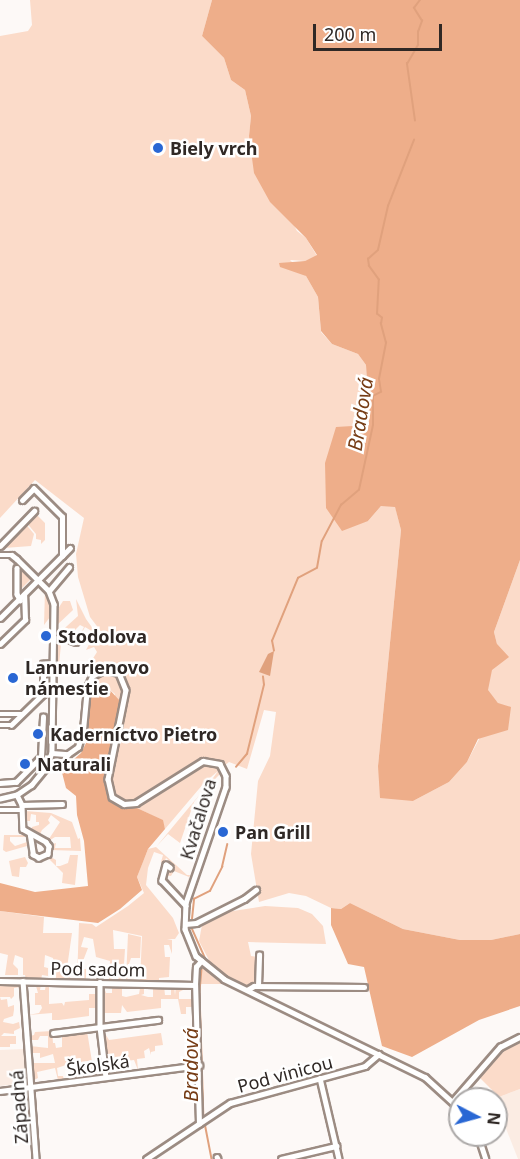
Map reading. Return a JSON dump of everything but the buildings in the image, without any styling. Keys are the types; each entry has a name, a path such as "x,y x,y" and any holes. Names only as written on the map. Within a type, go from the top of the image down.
{"street":[{"path":"23,500 34,489 63,517 62,556"},
{"path":"0,546 34,511"},
{"path":"0,618 70,548"},
{"path":"0,555 12,555 49,591 54,604 52,753 42,775 20,793 0,799"},
{"path":"49,591 69,567"},
{"path":"17,568 17,594 22,597"},
{"path":"0,644 25,620 22,597"},
{"path":"43,694 43,663 53,663"},
{"name":"Kvačalova","path":"52,753 68,754 78,747 82,739 90,679 98,670 110,669 121,675 126,690 108,779 112,797 121,803 132,804 199,762 213,761 222,766 226,776 226,787 186,906 185,924 189,943 201,961 217,975 430,1080 448,1096"},
{"path":"0,725 11,724 43,694 53,689"},
{"path":"0,714 22,714"},
{"path":"0,783 16,782 41,757 43,717"},
{"path":"43,726 53,726"},
{"path":"16,782 22,807 22,826 30,834 46,842 49,846 48,854 39,858 33,855 30,834"},
{"path":"0,810 62,804"},
{"name":"Kvačalova","path":"171,868 166,865 162,880 186,906"},
{"path":"177,898 178,890"},
{"path":"185,924 196,923 244,899 256,890"},
{"path":"258,986 259,955"},
{"path":"201,961 196,968 195,985 203,1122"},
{"name":"Pod sadom","path":"0,981 195,985"},
{"name":"Západná","path":"23,981 36,1159"},
{"path":"100,982 100,1027 106,1077"},
{"path":"247,990 258,986 364,987"},
{"path":"53,1033 158,1020"},
{"path":"465,1087 500,1047 520,1037"},
{"name":"Pod vinicou","path":"146,1159 230,1103 368,1065 379,1054"},
{"name":"Školská","path":"0,1091 199,1065"},
{"path":"320,1078 339,1159"},
{"path":"281,1159 336,1146"}],"shaded area":[{"path":"30,0 212,0 202,36 224,58 231,80 245,90 251,116 249,136 297,231 306,238 317,256 305,261 290,260 306,276 318,297 321,332 332,344 358,354 366,365 368,521 381,506 395,506 401,530 378,766 413,801 449,782 467,762 498,703 487,690 497,644 494,632 520,560 520,934 491,940 460,940 403,929 350,903 341,909 331,908 306,896 289,893 259,902 251,854 258,781 270,756 276,712 264,710 247,769 229,762 219,770 221,773 208,786 210,788 206,793 202,794 218,771 204,783 165,829 162,820 137,808 118,806 108,798 105,786 115,694 99,686 90,692 92,660 97,652 94,647 86,650 95,633 85,627 77,641 84,627 80,625 61,644 59,665 56,667 56,636 78,616 76,599 96,633 104,641 106,638 90,617 78,577 76,554 84,518 35,480 0,518 0,36 28,31 32,25"},
{"path":"212,0 520,0 520,560 494,632 497,644 509,657 492,670 488,690 498,703 511,707 508,730 478,739 467,762 449,782 413,801 380,798 378,766 401,530 395,507 381,506 368,521 342,531 326,508 325,463 336,427 369,425 366,365 358,354 332,344 321,331 318,297 306,276 280,267 279,263 305,261 317,255 306,238 270,202 254,173 249,136 251,116 245,90 231,80 224,58 202,36"},
{"path":"35,513 45,523 45,540 41,544 41,540 36,539 36,534 26,522"},
{"path":"24,522 34,534 31,546 4,548 3,545"},
{"path":"15,561 32,578 19,591 20,569 15,562 9,562"},
{"path":"45,590 51,606 50,617 44,625"},
{"path":"63,601 70,601 73,610 56,626 56,612"},
{"path":"274,651 270,676 259,672 268,654"},
{"path":"99,686 109,689 120,701 105,786 108,798 118,806 137,808 163,820 165,829 148,849 137,877 142,890 120,909 98,923 0,911 0,883 35,892 88,886 84,841 77,815 76,796 66,788 59,761 73,760 81,753 87,741 90,692"},
{"path":"201,793 194,802 180,843 168,834 156,847"},
{"path":"25,811 51,813 72,822 78,839 80,838 81,851 51,850 50,845 56,843 55,848 71,848 70,837 55,837 47,842 60,822 51,815 48,820 50,823 39,836 31,830 32,827 39,825 39,822 36,822 36,815 31,814 30,821 26,821 24,825"},
{"path":"4,835 25,835 27,837 10,837 10,841 15,846 27,842 27,846 6,852 3,850"},
{"path":"156,847 187,875 190,875 184,895 189,877 174,871 171,876 164,875 165,871 169,872 174,865 166,858 164,863 161,862 163,855 154,852 148,868 146,885 173,918 179,933 175,939 167,939 172,940 172,954 169,945 164,945 165,957 170,957 169,977 159,978 159,982 140,982 142,936 113,930 114,949 125,949 123,980 118,980 121,965 115,960 112,962 112,980 109,980 110,961 96,957 93,939 84,937 81,947 88,948 82,969 86,969 86,980 77,980 79,923 92,924 96,927 144,893 137,877 148,849"},
{"path":"70,855 78,855 75,885 62,883 63,873 56,866 68,863"},
{"path":"25,857 28,863 26,867 20,867 19,877 12,876 9,861"},
{"path":"47,857 56,860 56,866"},
{"path":"350,903 403,929 460,940 491,940 520,934 520,1006 479,1020 412,1057 382,1046 364,967 348,964 331,925 331,908 341,909"},
{"path":"265,906 298,908 312,914 323,926 326,944 248,942 251,956 257,957 257,984 247,986 219,972 211,964 199,941 202,925 203,921 220,913"},
{"path":"0,911 44,917 43,933 72,933 67,968 71,968 70,979 56,979 53,958 45,955 44,967 48,968 48,976 42,975 41,980 26,980 23,975 23,958 15,955 13,964 18,969 18,975 5,975 8,955 0,953"},
{"path":"128,934 141,937 140,958 131,958 129,964 131,969 134,969 134,979 126,979"},
{"path":"201,968 204,968 228,984 199,984"},
{"path":"1,983 22,985 23,994 20,994 20,987 14,988 14,996 11,999 0,997"},
{"path":"28,983 41,984 40,990 45,990 46,984 49,984 49,1004 62,1003 64,1006 65,1002 89,1000 89,994 97,994 97,1008 89,1008 89,1016 59,1020 52,1020 52,1013 28,1015 39,1013 42,1008 41,1005 35,1005 35,993 38,993 36,986 28,987 27,993"},
{"path":"103,984 109,985 109,987 104,987 106,993 112,993 112,985 122,985 122,996 126,997 139,994 140,988 134,988 134,985 151,985 151,988 144,988 144,994 141,995 148,997 153,997 153,985 164,986 165,995 171,995 171,986 174,986 175,995 176,986 191,986 179,992 179,999 193,999 193,1007 186,1007 186,1014 181,1014 178,999 161,999 161,1008 127,1012 122,1005 121,1013 104,1013 103,1021"},
{"path":"0,997 1,1000 7,999 8,1007 14,1005 13,1016 4,1019 3,1022 13,1024 19,1022 20,1028 14,1031 14,1034 4,1033 1,1036 16,1036 16,1044 10,1044 10,1047 0,1047"},
{"path":"52,1031 56,1048 62,1047 62,1035 87,1031 94,1074 101,1075 73,1078 72,1072 74,1076 80,1075 77,1060 70,1073 66,1065 57,1068 58,1076 63,1076 64,1080 58,1080 55,1068 37,1072 38,1078 32,1081 31,1063 55,1063 53,1054 40,1058 40,1053 32,1053 31,1060 30,1046 48,1048 48,1036 30,1040 30,1036 35,1032"},
{"path":"104,1032 109,1040 161,1033 163,1045 155,1046 155,1051 151,1052 151,1055 149,1048 144,1051 145,1058 137,1059 138,1070 134,1060 121,1062 122,1072 109,1073"},
{"path":"520,1043 520,1089 508,1094 508,1087 489,1087 479,1077 508,1047"},
{"path":"23,1049 26,1051 28,1080 25,1083 0,1086 0,1050"},
{"path":"520,1089 520,1159 518,1159 508,1134 508,1094"}],"waterway":[{"name":"Bradová","path":"415,121 407,64 418,45 418,32 422,21 414,8 420,0"},
{"name":"Bradová","path":"274,651 272,641 298,578 317,568 322,541 341,505 359,490 373,425 373,396 381,392 379,379 386,343 381,324 382,318 377,314 379,280 369,266 368,259 378,250 388,206 414,140"},
{"path":"236,767 247,754 264,685 263,677"},
{"name":"Bradová","path":"192,919 194,899 210,891 222,867 227,845"},
{"name":"Bradová","path":"192,928 206,959"},
{"name":"Bradová","path":"202,969 200,994 204,1118"},
{"name":"Bradová","path":"205,1123 212,1159"}],"place":[{"name":"Biely vrch","path":"158,148"},
{"name":"Stodolova","path":"46,636"},
{"name":"Lannurienovo námestie","path":"13,678"},
{"name":"Kaderníctvo Pietro","path":"38,734"},
{"name":"Naturali","path":"25,764"},
{"name":"Pan Grill","path":"223,832"}]}
